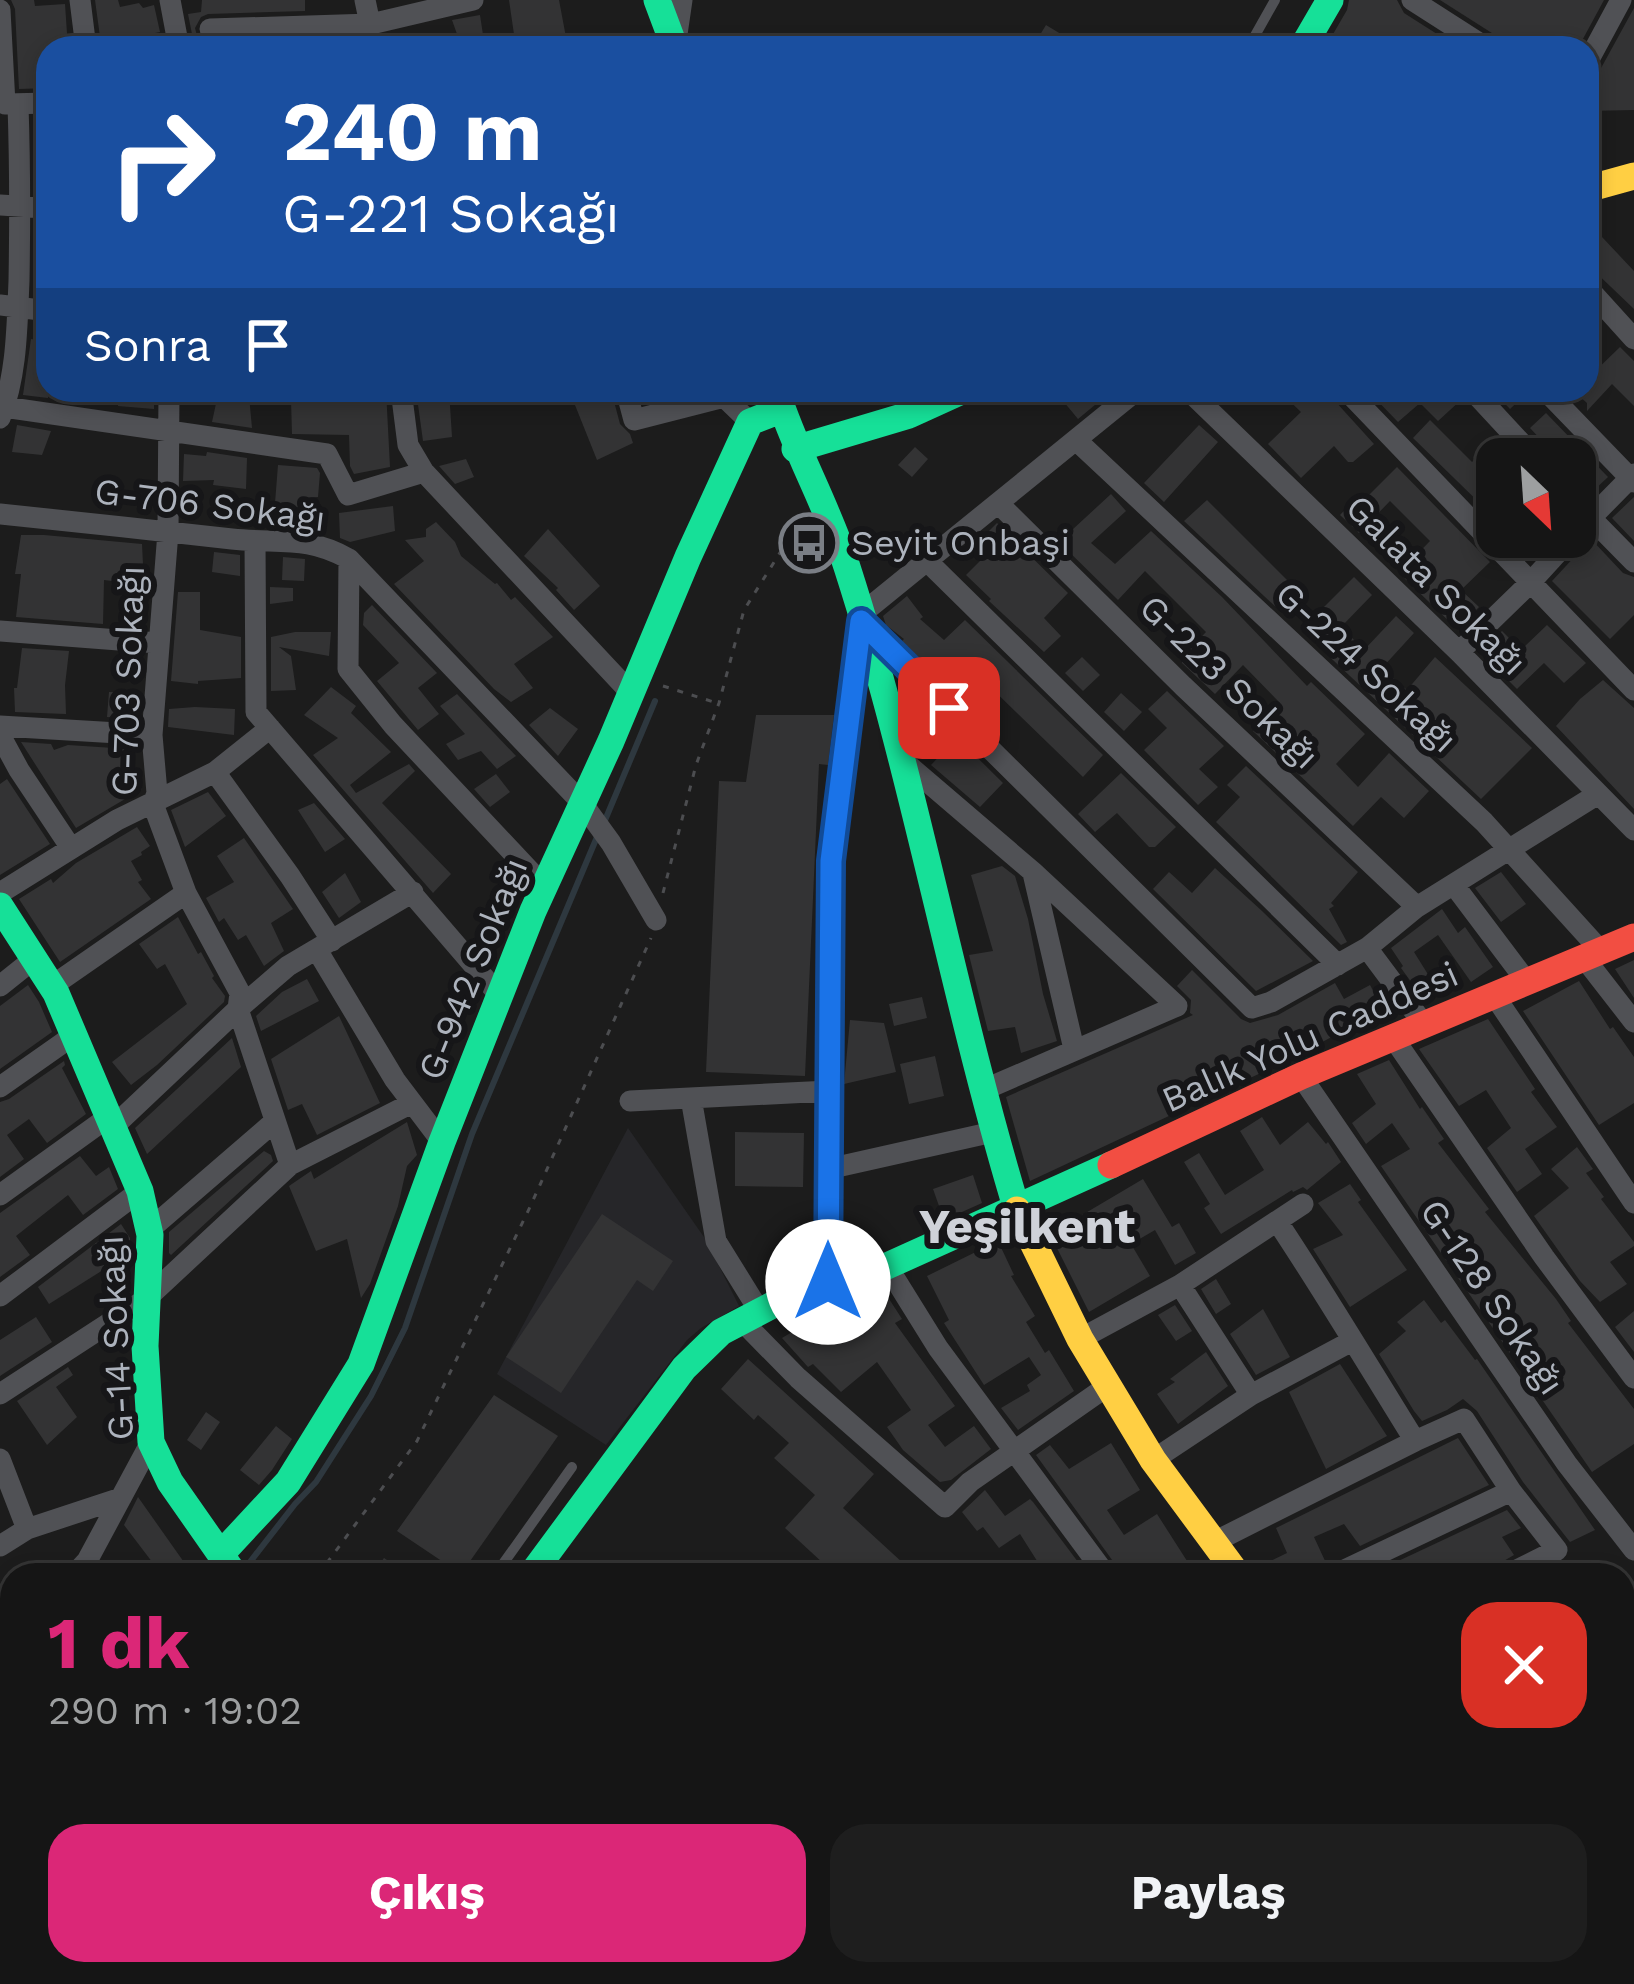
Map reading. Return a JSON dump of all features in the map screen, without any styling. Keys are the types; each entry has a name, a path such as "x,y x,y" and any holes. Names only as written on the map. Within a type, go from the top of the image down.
{"main road":[{"path":"657,0 670,36"},
{"path":"1309,36 1330,0"},
{"path":"1599,186 1632,175"},
{"path":"750,422 776,402"},
{"path":"780,402 845,563 900,758 981,1091 1017,1210 1080,1339 1153,1460 1229,1563"},
{"path":"795,449 938,402"},
{"name":"G-942 Sokağı","path":"229,1563 288,1482 361,1364 442,1142 544,886 585,809 633,685 750,422"},
{"name":"G-14 Sokağı","path":"0,906 52,986 140,1191 149,1229 145,1346 151,1442 170,1482 227,1563"},
{"name":"Balık Yolu Caddesi","path":"540,1563 684,1368 721,1332 828,1282 887,1266 1017,1210 1301,1076 1634,937"}],"street":[{"path":"80,0 84,36"},
{"path":"170,0 177,36"},
{"path":"365,0 373,36"},
{"path":"210,29 371,23 473,0"},
{"path":"677,36 682,0"},
{"path":"1412,0 1468,36"},
{"path":"1599,41 1621,0"},
{"path":"0,10 8,104 9,306 19,318 2,412 328,454 348,495 424,472"},
{"path":"1599,300 1634,339"},
{"name":"G-703 Sokağı","path":"169,402 167,532 152,735 157,793 153,804 186,893 240,993 238,1009 290,1165"},
{"path":"403,402 409,445 424,472 633,685"},
{"path":"629,402 634,420 704,402"},
{"path":"729,402 750,422"},
{"path":"828,1282 831,861 860,618 1122,402"},
{"name":"Galata Sokağı","path":"1200,402 1633,828"},
{"path":"1357,402 1634,689"},
{"path":"1483,402 1516,438"},
{"path":"1557,402 1633,478 1596,508"},
{"name":"G-224 Sokağı","path":"1076,440 1510,850 1593,955 1634,1022"},
{"name":"G-223 Sokağı","path":"998,503 1417,907"},
{"name":"G-706 Sokağı","path":"0,514 255,541 303,541 350,559 585,809 656,920"},
{"path":"1596,536 1634,562"},
{"path":"255,541 256,712 500,996"},
{"path":"1459,652 1550,558"},
{"path":"350,559 348,669 393,725 544,886"},
{"path":"926,561 1338,965"},
{"path":"860,618 1252,1008 1367,948 1417,907 1598,794"},
{"path":"0,631 158,644"},
{"path":"0,893 117,820 215,772 270,728"},
{"path":"70,848 19,770 0,731 152,735"},
{"path":"900,758 1033,872 1177,1006 981,1091"},
{"path":"215,772 290,876 395,1080 442,1142"},
{"path":"1033,872 1074,1049"},
{"path":"1454,885 1527,982"},
{"path":"0,1196 100,1123 112,1127 288,966 413,892"},
{"path":"52,986 186,893"},
{"path":"1367,948 1423,1023"},
{"path":"0,986 35,958"},
{"path":"1494,995 1634,1203"},
{"path":"0,1087 74,1035"},
{"path":"1392,1036 1634,1378"},
{"name":"G-128 Sokağı","path":"1301,1076 1567,1464 1634,1548"},
{"path":"630,1101 829,1091"},
{"path":"691,1098 716,1241 751,1316 798,1378 945,1507 970,1482 1108,1385"},
{"path":"0,1394 146,1299 290,1165 412,1103"},
{"path":"149,1229 274,1121"},
{"path":"828,1169 993,1132"},
{"path":"0,1295 140,1191"},
{"path":"1080,1339 1180,1285 1303,1204"},
{"path":"1277,1221 1415,1441"},
{"path":"887,1266 938,1348 1097,1563"},
{"path":"1180,1285 1251,1395"},
{"path":"1153,1460 1251,1395 1352,1342"},
{"path":"1214,1542 1464,1419 1510,1492 1557,1550 1531,1563"},
{"path":"85,1563 151,1442"},
{"path":"0,1459 27,1529"},
{"path":"1359,1563 1510,1492"},
{"path":"0,1546 27,1529 121,1498"}],"lane":[{"path":"1254,36 1274,0"},
{"path":"504,1563 572,1467"}],"path":[{"path":"327,1563 417,1441 530,1207 650,940 696,765 719,703 744,610 788,540 822,508"},
{"path":"633,685 719,703"}],"shaded area":[{"path":"628,1128 706,1240 739,1306 687,1340 606,1445 497,1374"}],"building":[{"path":"11,0 34,0 35,6 65,4 67,36 36,36 36,88 19,89"},
{"path":"95,0 118,0 120,7 154,5 160,32 100,36"},
{"path":"202,0 305,0 305,11 208,14 201,17 195,28 197,36 192,36 188,14 201,12"},
{"path":"509,0 559,0 566,36 514,36"},
{"path":"1349,0 1397,0 1404,13 1440,36 1332,36"},
{"path":"1440,0 1604,0 1584,36 1495,35"},
{"path":"1634,8 1634,110 1599,111 1600,70"},
{"path":"480,15 483,36 458,36 452,20"},
{"path":"1046,25 1064,36 1039,36"},
{"path":"35,222 36,288 34,288"},
{"path":"1599,234 1634,271 1634,309 1599,275"},
{"path":"31,339 36,340 36,397 23,395"},
{"path":"1620,347 1634,361 1634,406 1612,384 1599,398 1599,367"},
{"path":"118,402 154,402 154,409 118,406"},
{"path":"216,402 250,402 252,428 212,422"},
{"path":"291,402 387,402 390,467 354,474 349,435 292,434"},
{"path":"418,402 450,402 452,437 423,441"},
{"path":"574,402 614,402 620,424 630,434 633,443 597,460"},
{"path":"1064,402 1099,402 1078,419"},
{"path":"1291,402 1336,402 1374,444 1353,462 1334,446 1301,478 1268,444 1301,412"},
{"path":"1379,402 1459,402 1438,421 1420,403 1398,422"},
{"path":"1546,413 1570,438 1539,438 1530,428"},
{"path":"1430,420 1472,462 1476,458 1476,500 1413,438"},
{"path":"17,425 51,431 42,455 12,452"},
{"path":"1199,425 1218,442 1164,502 1144,483"},
{"path":"915,447 928,459 912,477 898,465"},
{"path":"207,452 247,458 246,489 213,485 214,480 183,481 184,454 206,456"},
{"path":"466,459 474,477 455,484 439,466"},
{"path":"278,465 317,468 320,473 318,497 305,498 304,519 270,519"},
{"path":"1596,465 1608,477 1596,488"},
{"path":"1397,467 1476,548 1476,558 1490,562 1461,590 1479,607 1457,629 1399,573 1430,541 1390,501 1359,533 1340,515 1360,494 1365,499"},
{"path":"1111,494 1126,511 1091,543 1115,564 1151,531 1307,686 1311,682 1365,734 1336,764 1358,787 1389,753 1429,791 1404,818 1381,797 1353,826 1253,731 1280,703 1243,665 1215,694 1182,663 1182,657 1206,632 1145,571 1118,600 1059,542"},
{"path":"1634,497 1634,541 1612,518"},
{"path":"1207,500 1297,590 1278,609 1184,521"},
{"path":"393,506 395,531 350,542 340,538 339,513"},
{"path":"436,522 461,556 511,600 515,597 553,637 514,664 533,688 511,702 394,584 424,561 405,540 426,537 426,529"},
{"path":"997,523 1068,593 1044,618 1061,636 1044,652 966,575 990,551 979,541"},
{"path":"548,529 600,586 574,610 524,556"},
{"path":"21,535 142,544 144,585 104,580 103,624 16,617 21,574 15,574"},
{"path":"1596,544 1623,573 1634,577 1634,615 1610,639 1552,581 1573,558 1596,558"},
{"path":"214,552 240,555 240,576 212,572"},
{"path":"283,557 305,559 304,581 282,580"},
{"path":"1354,577 1372,595 1341,627 1364,650 1396,616 1414,633 1382,668 1407,690 1435,657 1532,748 1481,799 1301,630"},
{"path":"270,587 293,588 293,601 270,604"},
{"path":"178,592 200,592 200,630 241,637 241,678 198,684 171,681"},
{"path":"907,596 920,619 944,640 965,620 1103,755 1083,777 979,676 959,697 886,625 883,616"},
{"path":"372,605 437,673 418,688 439,714 418,730 377,681 399,663 363,625 364,613"},
{"path":"1547,625 1586,663 1564,683 1544,663 1517,689 1480,652 1502,631 1521,650"},
{"path":"331,632 329,656 279,647 291,656 296,690 271,691 271,637"},
{"path":"22,648 69,651 66,714 15,712 14,688"},
{"path":"1082,657 1100,675 1083,691 1065,673"},
{"path":"1603,680 1634,708 1634,809 1556,726"},
{"path":"902,683 1003,783 980,807 931,765 946,749 908,706"},
{"path":"331,687 356,706 351,713 391,752 350,785 356,793 409,764 415,771 382,803 451,874 433,893 313,755 338,738 304,715"},
{"path":"1167,691 1224,746 1199,769 1218,787 1198,805 1144,750 1167,728 1148,709"},
{"path":"109,692 137,693 136,719 107,717"},
{"path":"1121,693 1142,712 1124,731 1104,712"},
{"path":"457,694 516,756 497,769 481,751 458,760 446,744 465,734 440,706"},
{"path":"550,708 578,729 558,756 529,725"},
{"path":"169,709 235,709 234,735 168,727"},
{"path":"756,715 834,715 828,765 819,764 805,1076 706,1072 719,781 746,782"},
{"path":"21,742 51,744 54,750 68,745 129,749 142,789 76,828"},
{"path":"1246,766 1358,872 1329,909 1347,942 1341,945 1216,822 1240,797 1227,785"},
{"path":"1121,773 1176,827 1155,847 1149,847 1117,813 1095,832 1078,814"},
{"path":"496,774 510,792 490,807 474,789"},
{"path":"7,779 50,844 0,875 0,784"},
{"path":"208,792 226,816 185,847 171,810"},
{"path":"314,803 345,839 325,852 298,810"},
{"path":"137,827 150,846 131,861 151,899 60,962 19,899 51,879 53,883 76,863"},
{"path":"244,838 293,909 271,923 284,951 264,966 246,935 238,940 224,918 219,922 206,898 234,882 217,856"},
{"path":"1002,866 1015,876 1057,1041 1021,1053 1015,1027 988,1031 969,955 993,951 971,875"},
{"path":"1215,868 1313,961 1256,991 1153,889 1169,872 1192,893"},
{"path":"1501,872 1526,904 1501,922 1475,888"},
{"path":"345,873 361,902 339,918 322,892"},
{"path":"1442,909 1458,933 1465,927 1493,967 1471,982 1438,935 1414,952 1439,992 1425,1001 1391,948"},
{"path":"178,917 225,996 224,1002 131,1085 112,1062 187,1004 165,964 157,969 139,944"},
{"path":"1634,960 1634,998 1615,969"},
{"path":"1192,970 1250,1023 1278,1015 1335,983 1344,999 1370,985 1383,1009 1293,1058 1030,1181 1006,1097 1193,1015 1191,1000 1177,986"},
{"path":"307,979 319,1001 261,1031 256,1016 282,992"},
{"path":"1579,981 1634,1057 1634,1103 1599,1125 1523,1011"},
{"path":"28,985 52,1032 0,1069 0,1006"},
{"path":"922,997 927,1018 894,1026 889,1004"},
{"path":"339,1016 380,1103 317,1135 302,1104 288,1110 271,1059"},
{"path":"1488,1019 1557,1127 1525,1149 1542,1174 1517,1192 1487,1148 1511,1128 1486,1090 1459,1106 1419,1049"},
{"path":"850,1020 884,1023 896,1072 844,1084"},
{"path":"232,1038 241,1067 147,1154 135,1128"},
{"path":"935,1056 944,1096 909,1104 900,1064"},
{"path":"1389,1060 1444,1139 1438,1143 1489,1209 1485,1212 1556,1299 1568,1323 1634,1409 1634,1444 1592,1472 1381,1166 1410,1149 1392,1123 1366,1144 1352,1123 1376,1104 1357,1074"},
{"path":"64,1061 62,1068 86,1114 47,1143 29,1119 7,1135 24,1159 0,1177 0,1102"},
{"path":"1262,1117 1280,1145 1308,1122 1341,1162 1307,1190 1292,1190 1221,1234 1204,1208 1210,1204 1184,1162 1199,1153 1225,1195 1264,1170 1240,1131"},
{"path":"407,1122 417,1155 407,1166 398,1206 361,1298 347,1239 316,1251 289,1186 311,1171 314,1179"},
{"path":"735,1132 804,1133 803,1187 735,1186"},
{"path":"1577,1147 1593,1169 1586,1173 1601,1199 1634,1242 1610,1262 1627,1284 1600,1302 1534,1216 1569,1188 1551,1169"},
{"path":"264,1151 273,1161 171,1255 169,1232"},
{"path":"80,1156 96,1176 109,1167 118,1189 83,1215 68,1195 16,1236 30,1255 0,1277 0,1213"},
{"path":"973,1175 982,1203 944,1220 933,1189"},
{"path":"1143,1179 1172,1227 1179,1223 1196,1253 1175,1265 1155,1230 1131,1244 1150,1276 1089,1312 1050,1234"},
{"path":"1350,1184 1407,1270 1350,1307 1313,1249 1343,1235 1318,1203"},
{"path":"602,1214 673,1261 653,1291 637,1280 561,1393 506,1357"},
{"path":"121,1224 130,1238 130,1253 49,1304 38,1287"},
{"path":"998,1241 1011,1276 1035,1316 1026,1322 1074,1391 1018,1430 1001,1408 1030,1391 1027,1385 1041,1375 1029,1357 984,1385 944,1323 949,1320 927,1276"},
{"path":"1216,1279 1231,1304 1216,1314 1201,1289"},
{"path":"882,1288 902,1319 895,1323 955,1406 928,1425 945,1447 974,1426 991,1449 951,1480 940,1482 903,1450 887,1427 911,1410 877,1362 841,1392 813,1364 808,1367 782,1338 854,1295"},
{"path":"1424,1300 1477,1359 1595,1530 1570,1542 1477,1411 1463,1399 1422,1421 1414,1411 1379,1354 1406,1331 1397,1322"},
{"path":"1175,1305 1192,1331 1176,1341 1158,1315"},
{"path":"1263,1309 1290,1357 1256,1375 1230,1334"},
{"path":"1634,1311 1634,1352 1615,1327"},
{"path":"36,1317 52,1342 0,1376 0,1340"},
{"path":"1206,1352 1228,1386 1178,1424 1157,1394"},
{"path":"748,1359 874,1474 843,1508 903,1563 823,1563 785,1528 815,1495 774,1458 789,1443 758,1415 754,1420 721,1389"},
{"path":"1340,1364 1387,1436 1326,1469 1289,1392"},
{"path":"68,1367 73,1375 56,1387 77,1417 47,1445 17,1401"},
{"path":"494,1395 558,1436 469,1563 445,1563 397,1531"},
{"path":"206,1412 220,1422 201,1450 187,1440"},
{"path":"276,1426 292,1439 259,1485 240,1470"},
{"path":"1458,1438 1489,1485 1360,1546 1344,1524 1314,1537 1326,1563 1266,1563 1287,1553 1276,1528"},
{"path":"1111,1443 1140,1490 1107,1510 1124,1535 1157,1514 1188,1563 1114,1563 1036,1455 1050,1445 1069,1469"},
{"path":"985,1490 1005,1516 1030,1499 1078,1562 1038,1563 1020,1534 999,1548 983,1527 977,1531 962,1512"},
{"path":"138,1497 185,1563 153,1563 124,1525"},
{"path":"1507,1510 1521,1528 1502,1537 1514,1555 1500,1563 1394,1563"}],"waterway":[{"path":"603,825 655,701"},
{"path":"249,1563 316,1482 371,1396 405,1328 472,1134 597,837"}],"traffic: fast":[{"path":"657,0 670,36"},
{"path":"1309,36 1330,0"},
{"path":"780,402 839,545 871,647 1017,1210"},
{"path":"795,449 938,402"},
{"path":"221,1554 288,1482 361,1364 533,911 688,557 750,422 781,410"},
{"path":"0,906 56,993 140,1191 150,1235 145,1346 151,1442 170,1482 227,1563"},
{"path":"540,1563 684,1368 721,1332 780,1301 887,1266 1111,1165"}],"traffic: slow":[{"path":"1599,186 1634,176"},
{"path":"1017,1210 1080,1339 1153,1460 1229,1563"}],"traffic: jam":[{"path":"1111,1165 1301,1076 1634,937"}],"place":[{"name":"Seyit Onbaşi","path":"809,543"}],"district":[{"name":"Yeşilkent","path":"1027,1226"}],"route":[{"path":"828,1282 831,861 861,621 949,708"}]}
